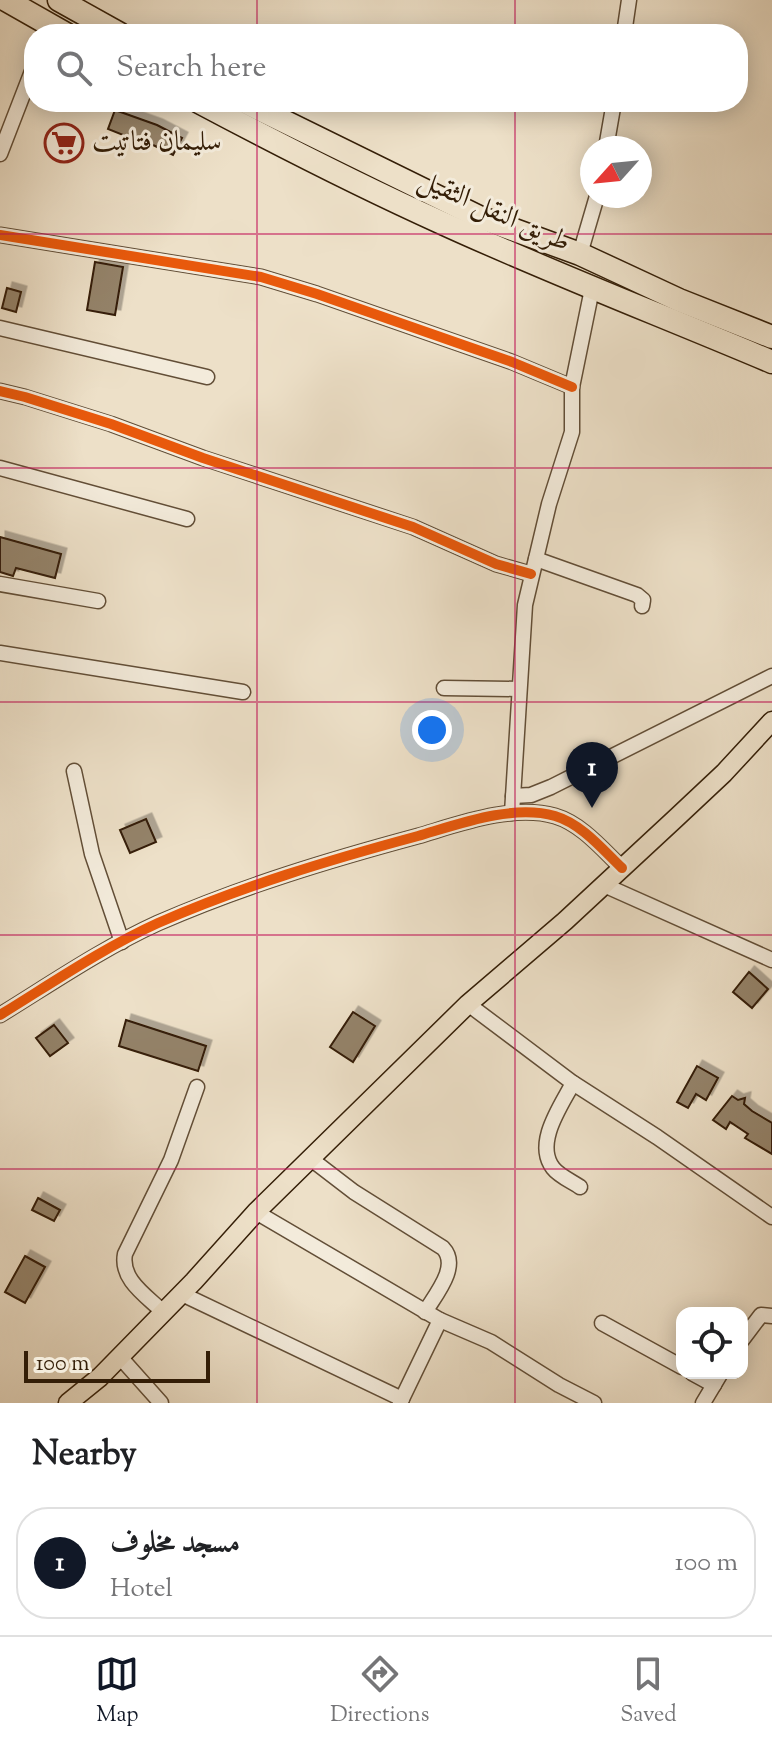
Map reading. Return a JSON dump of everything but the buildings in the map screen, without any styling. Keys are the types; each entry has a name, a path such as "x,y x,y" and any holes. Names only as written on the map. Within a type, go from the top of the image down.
{"highway":[{"path":"6,0 44,24"},
{"path":"70,3 104,24"},
{"name":"طريق النقل الثقيل","path":"218,112 424,215 592,289 772,362"},
{"name":"طريق النقل الثقيل","path":"265,112 479,217 580,254 679,300 772,337"}],"main road":[{"path":"68,1403 120,1357 256,1212 468,1004 604,885 724,773 772,721"}],"street":[{"path":"625,24 629,0"},
{"path":"59,24 70,3"},
{"path":"1,150 24,91"},
{"path":"608,136 612,112"},
{"path":"580,254 593,208"},
{"path":"0,235 261,277 512,362 572,387"},
{"path":"512,813 525,605 572,432 572,387 592,289"},
{"path":"0,328 207,377"},
{"path":"0,391 111,424 203,458 413,527 496,564 534,566 637,595 643,600 642,606"},
{"path":"0,468 187,519"},
{"path":"0,584 98,601"},
{"path":"0,653 243,692"},
{"path":"513,796 531,795 551,787 772,676"},
{"path":"444,688 519,689"},
{"path":"74,771 92,854 122,942"},
{"path":"0,1015 156,924 284,873 455,825 512,813 557,817 585,833 622,868"},
{"path":"604,885 772,960"},
{"path":"468,1004 573,1083 772,1217"},
{"path":"573,1083 550,1127 546,1148 553,1169 580,1187"},
{"path":"164,1313 126,1276 123,1266 125,1254 171,1160 197,1087"},
{"path":"311,1159 354,1192 450,1255 451,1263 425,1312"},
{"path":"256,1212 425,1312 491,1342 594,1403"},
{"path":"182,1294 401,1401 440,1320"},
{"path":"748,1332 761,1315 772,1316"},
{"path":"602,1323 676,1364"},
{"path":"120,1357 161,1403"},
{"path":"703,1403 718,1379"}],"cycle path":[{"path":"0,235 261,277 512,362 572,387"},
{"path":"0,391 111,424 203,458 413,527 496,564 531,574"},
{"path":"0,1015 117,943 158,923 319,864 486,817 521,812 555,816 583,831 622,868"}],"place":[{"name":"سليمان فتاتيت","path":"64,143"},
{"name":"مسجد مخلوف","path":"592,808"}]}
